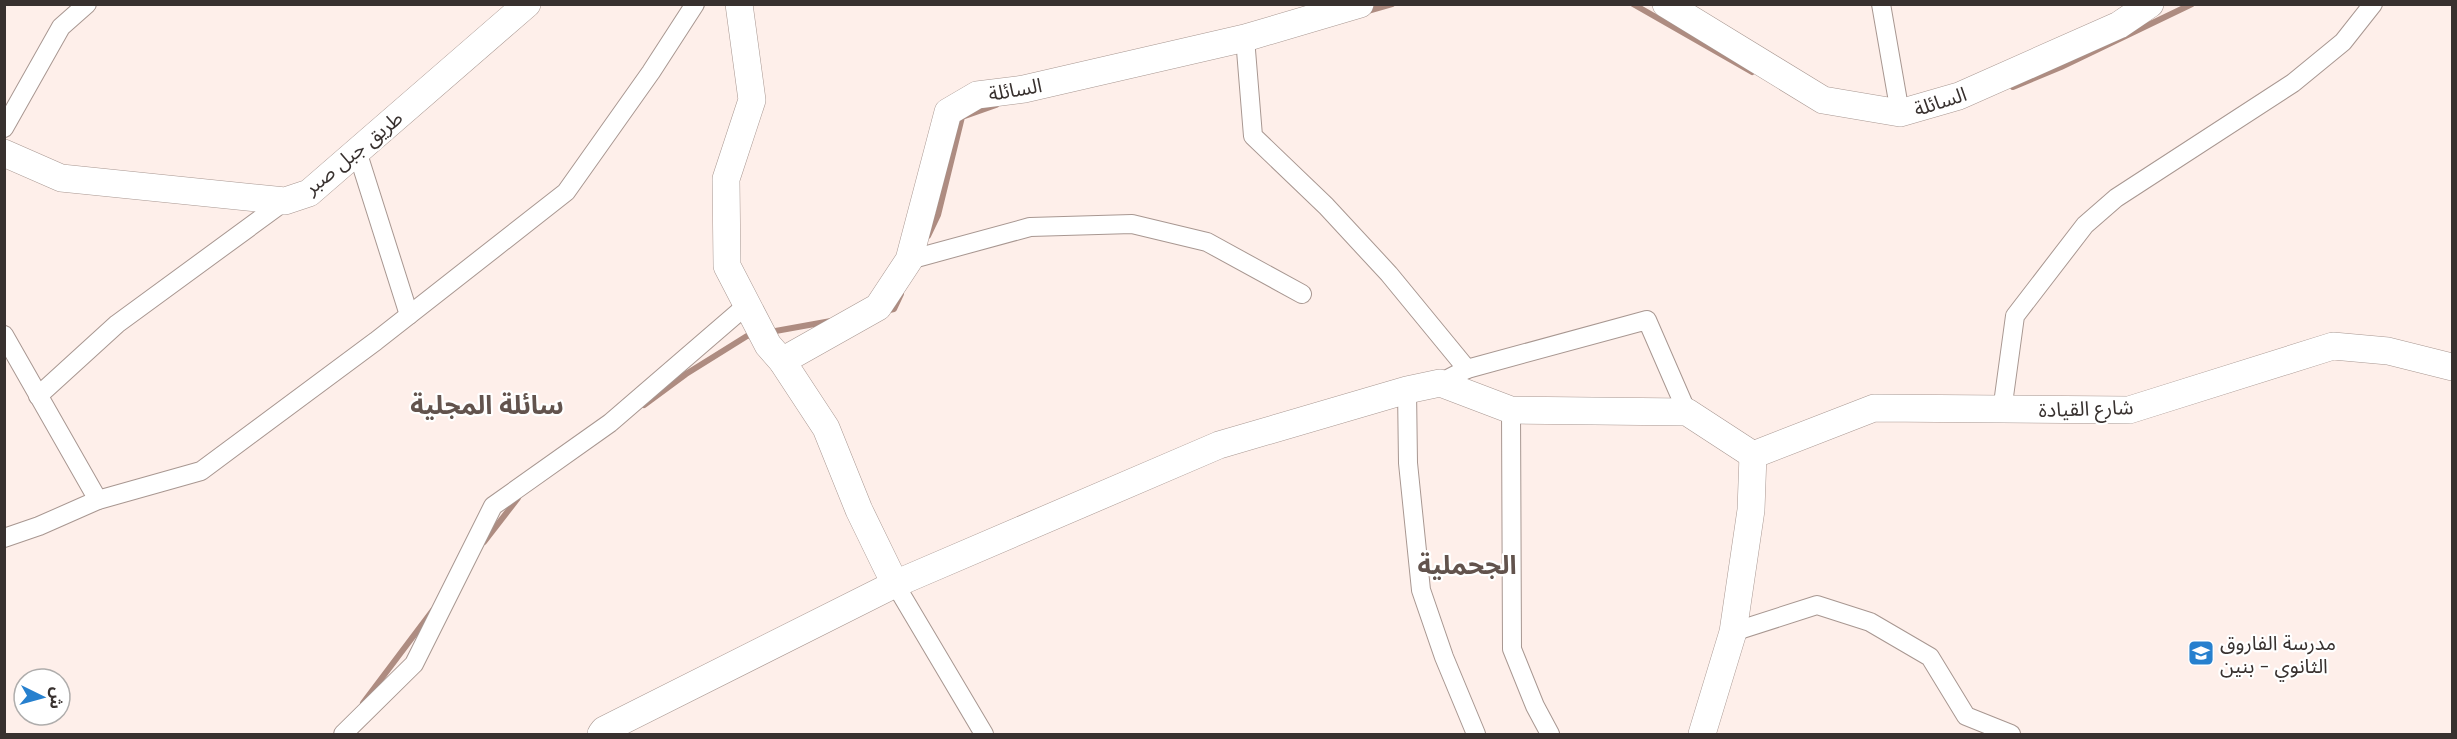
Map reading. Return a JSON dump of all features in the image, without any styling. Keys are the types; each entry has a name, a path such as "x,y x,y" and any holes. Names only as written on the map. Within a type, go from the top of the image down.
{"street":[{"path":"4,128 61,27 87,4"},
{"name":"طريق جبل صبر","path":"4,153 61,178 285,201 309,193 527,4"},
{"path":"4,538 39,526 98,500 201,471 409,315 566,192 651,72 695,4"},
{"path":"738,4 752,100 726,179 727,266 768,345 782,361 826,428 859,510 895,584 981,732"},
{"name":"السائلة","path":"782,361 878,307 909,260 948,112 977,95 1024,89 1245,38 1360,4"},
{"name":"السائلة","path":"1666,4 1823,100 1900,114 1959,96 2119,26 2150,4"},
{"path":"1881,4 1900,114"},
{"path":"2002,411 2015,316 2085,225 2116,198 2293,83 2343,42 2373,4"},
{"path":"1245,38 1253,136 1326,206 1381,266 1467,369"},
{"path":"357,151 409,315"},
{"path":"38,396 117,324 285,201"},
{"path":"909,260 1030,227 1132,224 1207,242 1302,294"},
{"path":"343,735 414,664 493,506 610,423 748,304"},
{"path":"601,735 604,730 895,584 1220,445 1440,382 1467,369 1647,320 1687,412"},
{"path":"4,335 98,500"},
{"name":"شارع القيادة","path":"1753,455 1874,408 2002,411 2129,410 2333,346 2388,351 2452,367"},
{"path":"1440,382 1511,410 1687,412 1753,455 1751,510 1734,632 1702,735"},
{"path":"1407,390 1408,464 1421,590 1444,657 1476,735"},
{"path":"1511,410 1512,649 1535,706 1550,735"},
{"path":"1734,632 1817,605 1870,622 1930,657 1966,716 2011,735"}],"waterway":[{"path":"1364,12 1392,4"},
{"path":"1633,4 1752,72"},
{"path":"2013,87 2061,67 2192,4"},
{"path":"928,236 938,215 962,117 996,105"},
{"path":"885,311 894,309 901,294"},
{"path":"770,332 831,321"},
{"path":"644,405 686,374 747,336 754,335"},
{"path":"484,542 518,498"},
{"path":"363,703 433,610"}],"place":[{"name":"مدرسة الفاروق الثانوي - بنين","path":"2201,653"}],"district":[{"name":"سائلة المجلية","path":"487,404"},
{"name":"الجحملية","path":"1467,564"}]}
